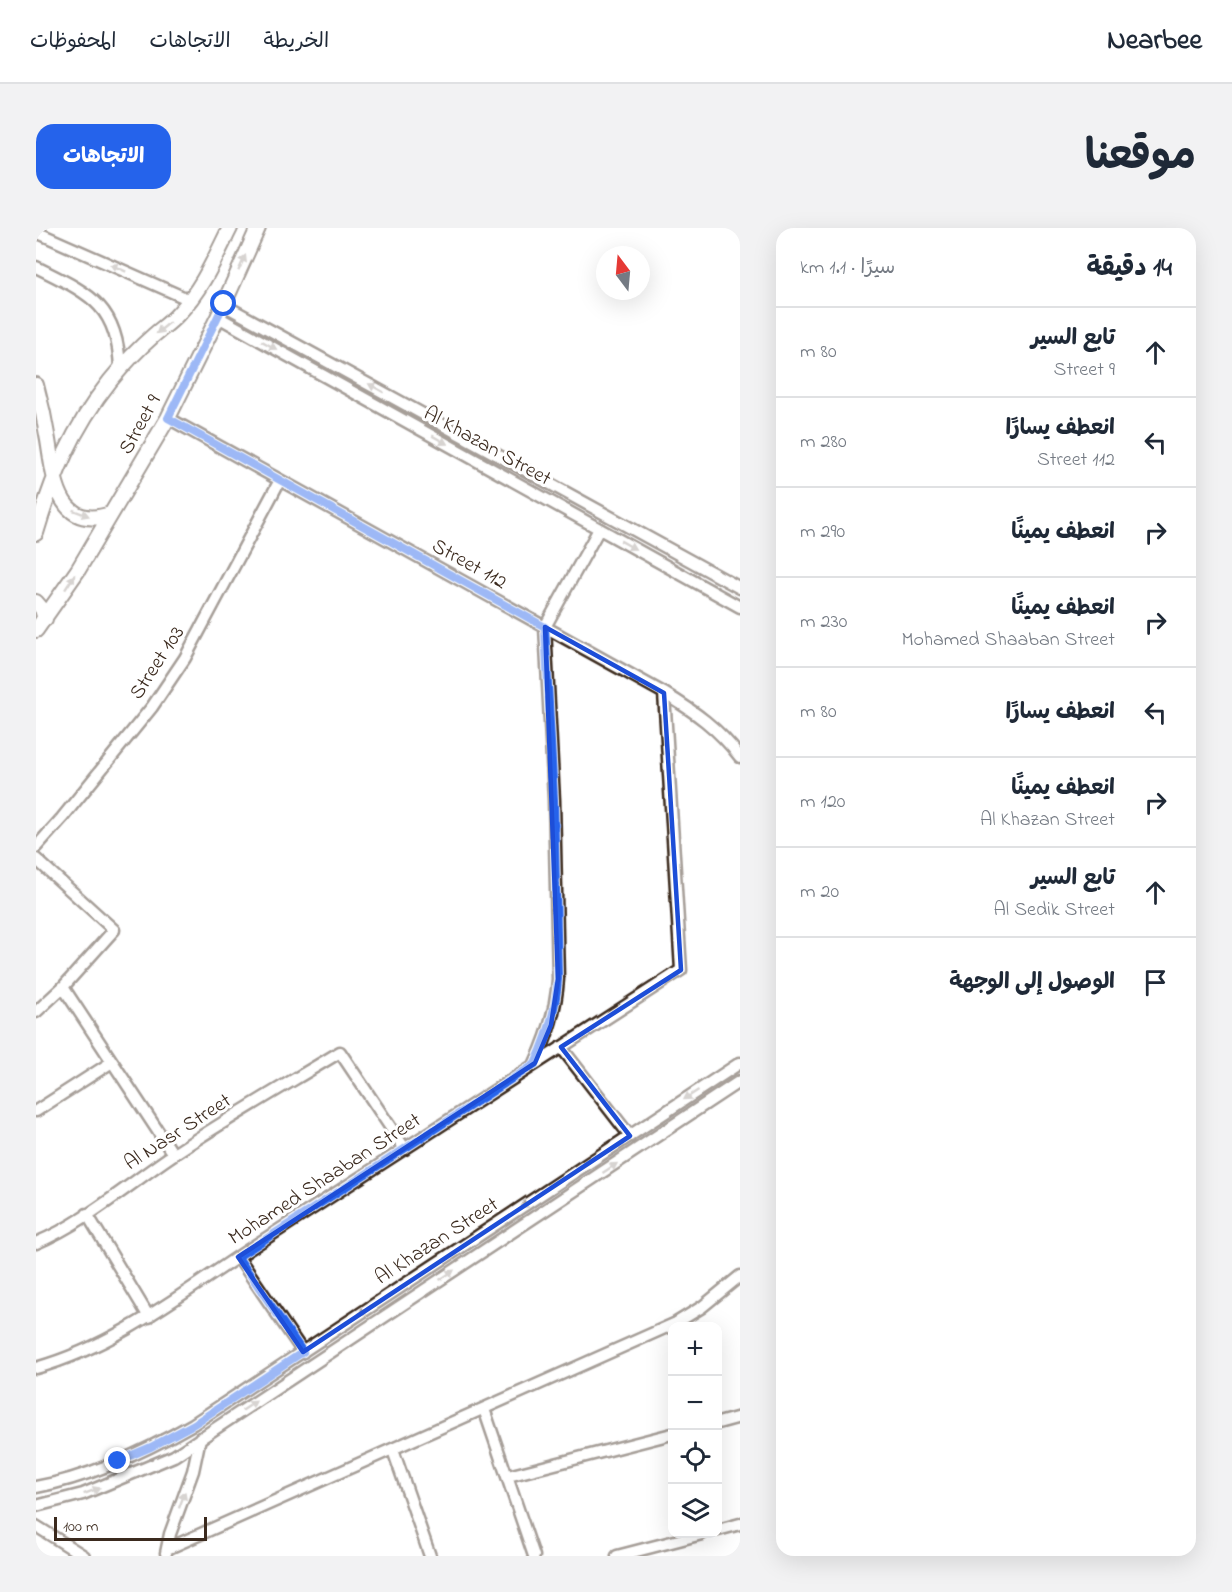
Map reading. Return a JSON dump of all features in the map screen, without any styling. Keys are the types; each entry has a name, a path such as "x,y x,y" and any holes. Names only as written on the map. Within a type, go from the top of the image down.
{"main road":[{"name":"Street 9","path":"36,533 54,475 84,417 120,369 190,300 206,278 230,228"},
{"name":"Street 9","path":"40,625 78,570 168,418 221,311 258,228"},
{"path":"36,385 59,494 72,510 91,517 111,514"},
{"path":"36,602 42,609 40,625"}],"street":[{"path":"36,232 190,300"},
{"path":"36,267 79,288 103,310 116,336 120,369"},
{"name":"Al Khazan Street","path":"221,311 544,481 740,588"},
{"name":"Al Khazan Street","path":"221,311 537,494 740,607"},
{"name":"Street 112","path":"168,418 664,693 692,710 724,736 740,757"},
{"name":"Street 103","path":"36,847 152,707 185,658 280,480"},
{"path":"537,494 544,481"},
{"path":"535,1064 551,1025 557,1001 558,979 554,800 545,627 599,528"},
{"path":"535,1064 681,970 664,693"},
{"path":"36,859 114,930 63,987 36,1012"},
{"path":"63,987 173,1154"},
{"path":"561,1047 630,1136"},
{"name":"Al Nasr Street","path":"36,1243 87,1214 173,1154 340,1052 405,1149"},
{"path":"36,1111 112,1062"},
{"name":"Al Khazan Street","path":"36,1487 82,1474 151,1447 194,1424 740,1063"},
{"name":"Mohamed Shaaban Street","path":"36,1368 60,1361 99,1344 149,1317 535,1064"},
{"name":"Al Khazan Street","path":"36,1506 83,1494 174,1456 740,1081"},
{"path":"87,1214 149,1317"},
{"path":"501,1221 511,1233"},
{"path":"238,1257 303,1352"},
{"path":"166,1552 676,1323 702,1307 740,1276"},
{"path":"484,1409 534,1556"},
{"path":"722,1422 740,1417"},
{"path":"508,1476 668,1435"},
{"path":"166,1552 193,1471 201,1438"},
{"path":"393,1450 430,1556"},
{"path":"722,1529 740,1524"},
{"path":"36,1527 84,1556"},
{"path":"617,1556 684,1538"}],"highlighted area":[{"path":"545,627 664,693 681,970 561,1047 630,1136 303,1352 238,1257 535,1063 551,1025 558,979"}],"route":[{"path":"118,1461 151,1447 194,1424 303,1352 238,1257 535,1064 551,1025 557,1001 554,800 545,627 168,418 224,304"}]}
